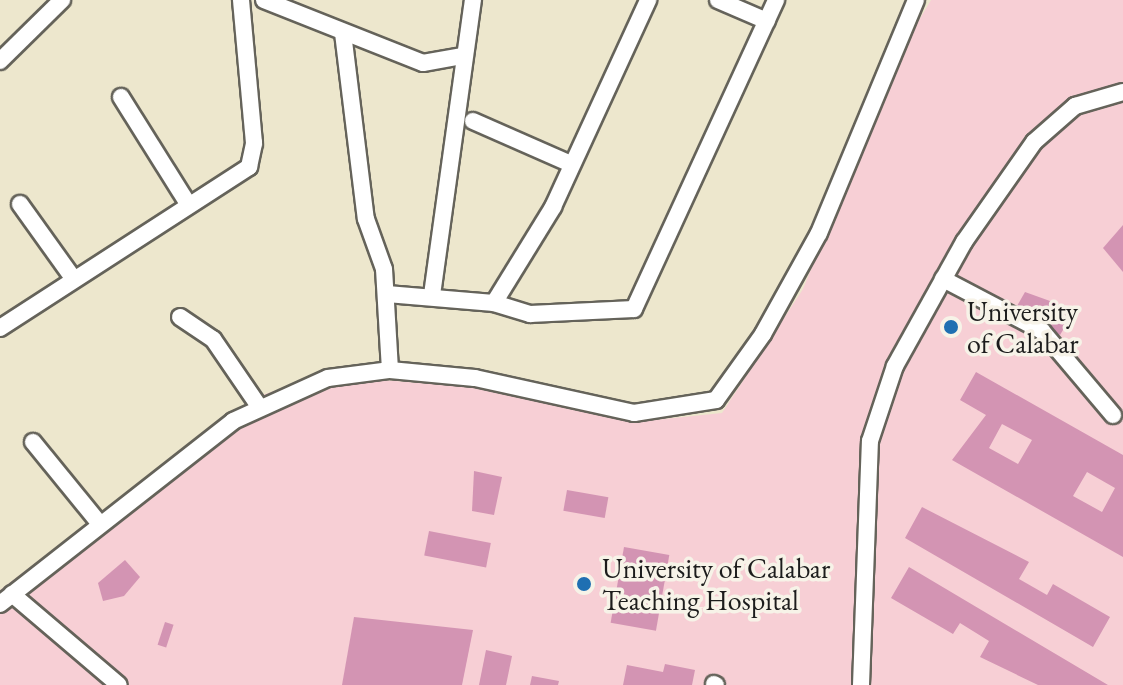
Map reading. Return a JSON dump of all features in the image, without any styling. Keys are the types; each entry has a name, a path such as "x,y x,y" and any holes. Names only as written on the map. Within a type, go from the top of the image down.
{"street":[{"path":"0,61 62,0"},
{"path":"0,328 254,157 241,0"},
{"path":"264,0 423,63 461,56"},
{"path":"432,295 461,56 473,0"},
{"path":"494,303 571,164 648,0"},
{"path":"718,0 767,21"},
{"path":"387,294 432,295 494,303 552,316 634,309 643,301 776,0"},
{"path":"112,683 6,599 99,523 258,405 328,378 390,370 475,378 634,413 716,400 749,356 819,233 916,0"},
{"path":"343,33 364,210 387,294 390,370"},
{"path":"861,685 870,441 895,366 943,279 1034,142 1075,106 1123,92"},
{"path":"121,97 188,204"},
{"path":"473,121 571,164"},
{"path":"20,204 73,278"},
{"path":"943,279 1042,331 1113,415"},
{"path":"180,317 213,339 258,405"},
{"path":"33,442 99,523"}],"shaded area":[{"name":"University of Calabar","path":"931,0 1123,0 1123,685 0,685 0,590 253,398 321,375 469,387 635,422 722,413 803,289 896,59"}],"building":[{"path":"1123,225 1123,272 1103,248"},
{"path":"1025,292 1075,310 1060,335 1017,306"},
{"path":"976,372 1123,455 1123,557 952,460 986,415 960,400","holes":["1002,424 1032,440 1018,464 989,448","1087,472 1115,488 1102,512 1073,496"]},
{"path":"474,471 502,477 494,515 472,511"},
{"path":"567,490 608,497 605,518 563,511"},
{"path":"922,507 1029,562 1019,579 1047,595 1053,584 1110,617 1093,647 905,538"},
{"path":"429,531 491,543 486,568 424,556"},
{"path":"624,547 669,555 656,631 611,623"},
{"path":"125,560 140,577 124,596 103,601 98,583"},
{"path":"909,567 1108,685 1038,685 980,657 989,641 960,623 953,634 891,598"},
{"path":"354,617 473,630 462,685 342,685"},
{"path":"165,622 174,625 166,648 158,645"},
{"path":"486,650 512,656 506,685 479,685"},
{"path":"665,664 695,670 692,685 623,685 627,665 663,672"},
{"path":"532,676 559,681 558,685 530,685"}],"place":[{"name":"University of Calabar","path":"951,327"},
{"name":"University of Calabar Teaching Hospital","path":"584,584"}]}
